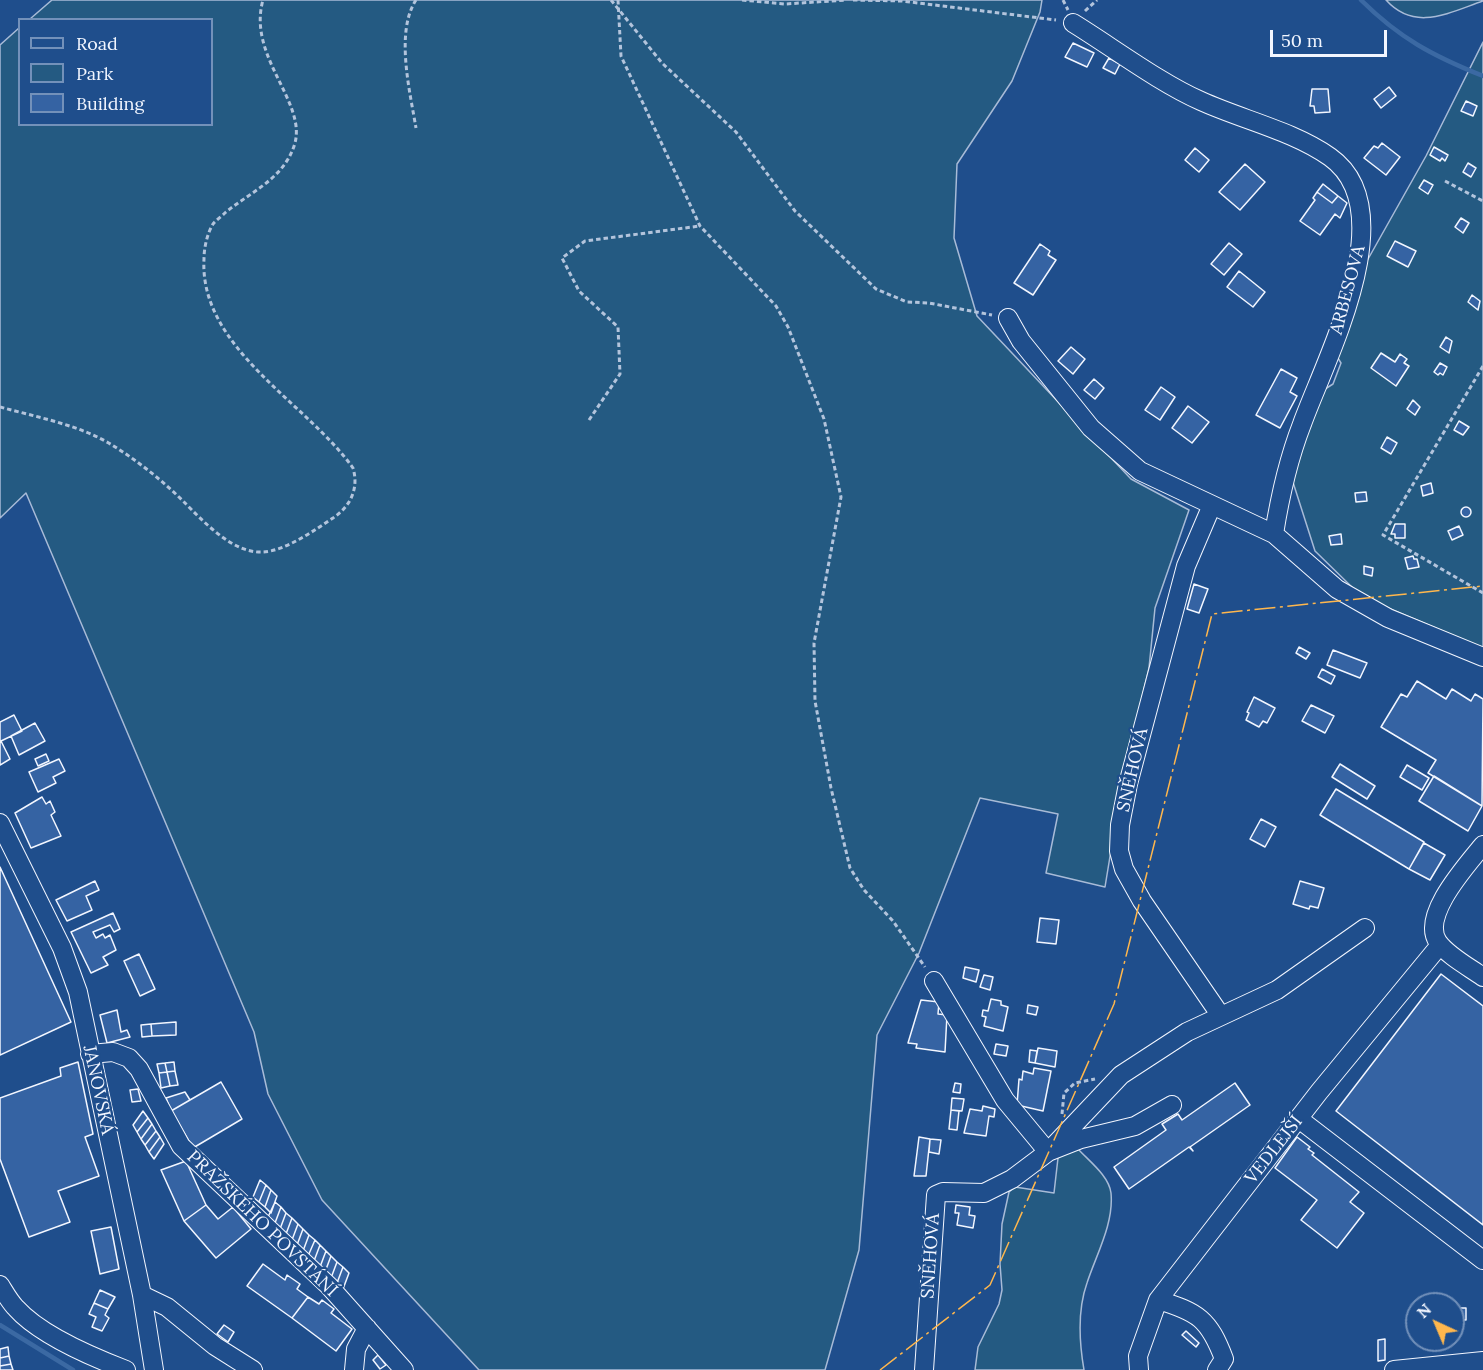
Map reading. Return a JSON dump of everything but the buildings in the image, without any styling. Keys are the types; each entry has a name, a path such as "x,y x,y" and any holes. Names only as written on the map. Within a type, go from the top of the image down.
{"street":[{"name":"ARBESOVA","path":"1073,23 1199,100 1314,147 1338,163 1353,187 1361,215 1363,246 1354,282 1324,370 1301,424 1280,493 1274,534"},
{"path":"1008,318 1021,341 1091,428 1140,471 1274,534 1337,589 1388,618 1483,657"},
{"name":"SNĚHOVÁ","path":"1212,505 1186,566 1128,784 1120,825 1119,851 1124,869 1142,901 1221,1016"},
{"name":"JANOVSKÁ","path":"0,823 62,948 78,992 142,1295 154,1370"},
{"path":"1483,845 1444,896 1434,921 1434,936 1440,945 1483,977"},
{"name":"SNĚHOVÁ","path":"924,1370 936,1195 943,1192 984,1192 1012,1179 1048,1152 1120,1075 1186,1032 1277,990 1365,928"},
{"name":"VEDLEJŠÍ","path":"1139,1370 1138,1356 1158,1300 1299,1119 1440,945"},
{"path":"934,981 1005,1100 1048,1152"},
{"name":"PRAŽSKÉHO POVSTÁNÍ","path":"90,1053 113,1052 129,1058 139,1069 181,1146 329,1286 404,1370"},
{"name":"SNĚHOVÁ","path":"1048,1152 1082,1139 1135,1126 1172,1105"},
{"path":"1299,1119 1483,1260"},
{"path":"0,1286 17,1310 47,1331 98,1359 126,1370"},
{"path":"142,1295 167,1307 215,1346 253,1370"},
{"path":"1158,1300 1187,1309 1213,1330 1224,1359 1217,1370"},
{"path":"354,1370 356,1349 367,1329"},
{"path":"1394,1370 1483,1361"}],"path":[{"path":"0,407 64,425 111,444 184,502 202,523 223,538 253,551 264,552 302,538 336,516 353,497 357,480 353,468 232,340 212,311 206,293 204,247 213,223 264,188 285,164 296,141 294,119 261,36 259,16 263,0"},
{"path":"416,0 406,32 406,70 416,128"},
{"path":"611,0 662,63 736,132 795,211 876,289 908,302 929,303 1008,318"},
{"path":"618,0 621,56 700,226 776,306 788,327 824,419 841,497 814,643 815,701 831,788 850,868 864,890 893,921 934,981"},
{"path":"742,0 785,4 846,0"},
{"path":"853,0 946,6 1073,23"},
{"path":"1445,181 1483,201"},
{"path":"589,420 620,374 618,327 579,291 562,258 585,241 700,226"},
{"path":"1483,366 1383,535 1483,593"}],"green space":[{"path":"52,0 1042,0 1040,12 1012,81 957,164 954,238 977,316 1131,479 1189,510 1155,608 1149,668 1123,777 1105,887 1046,873 1058,814 980,798 919,953 877,1035 859,1250 825,1370 479,1370 322,1200 268,1094 254,1032 26,493 0,518 0,45 18,29 18,126 213,126 213,18 31,18"},
{"path":"1386,0 1483,1 1445,14 1420,18 1397,10"},
{"path":"1483,42 1483,648 1381,605 1356,591 1315,551 1291,476 1322,391 1333,384 1341,363 1336,355 1363,268 1426,156"},
{"path":"1065,1149 1078,1149 1103,1175 1111,1193 1107,1228 1087,1283 1080,1315 1084,1370 975,1370 978,1347 999,1304 1002,1290 1000,1264 1002,1224 1009,1192 1015,1187 1054,1193 1058,1158"}],"waterway":[{"path":"1361,0 1389,25 1418,45 1483,76"},
{"path":"0,1325 73,1370"}],"power":[{"path":"880,1370 990,1285 1114,1004 1212,614 1483,586"}]}
